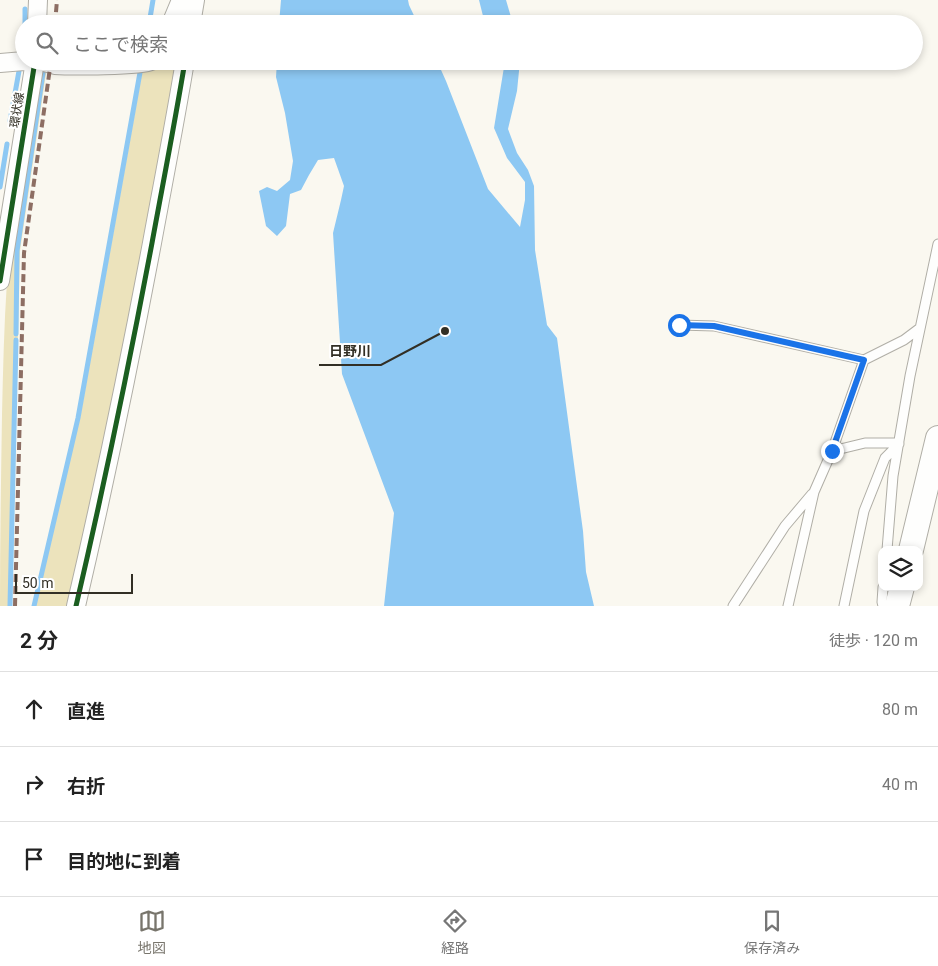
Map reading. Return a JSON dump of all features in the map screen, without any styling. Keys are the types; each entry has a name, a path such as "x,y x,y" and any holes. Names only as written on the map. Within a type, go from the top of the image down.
{"main road":[{"path":"912,546 938,438"},
{"path":"897,606 901,591"}],"street":[{"path":"37,15 38,0"},
{"path":"175,15 181,0"},
{"path":"192,15 195,0"},
{"path":"0,63 15,62"},
{"name":"環状線","path":"0,281 34,70"},
{"path":"76,606 100,501 139,309 184,70"}],"lane":[{"path":"886,546 893,476 910,376 938,244"},
{"path":"679,325 714,326 864,360 904,340 920,328"},
{"path":"788,606 814,492 832,451 864,360"},
{"path":"832,451 865,443 899,443"},
{"path":"844,606 864,511 885,458 899,443"},
{"path":"733,606 785,526 814,492"},
{"path":"883,591 883,606"}],"shaded area":[{"path":"47,70 20,251 12,606 0,606 2,415 7,281 39,72"},
{"path":"142,70 176,70 142,259 69,606 33,606 80,418"}],"water":[{"path":"281,0 408,0 414,15 280,15"},
{"path":"479,0 506,0 510,15 483,15"},
{"path":"276,70 441,70 488,189 520,227 525,200 525,182 507,158 494,128 504,70 519,70 517,91 508,129 517,153 528,170 534,186 535,250 547,325 557,338 583,531 586,572 594,606 384,606 394,513 342,374 333,233 344,186 334,158 318,160 301,190 290,194 286,226 277,236 266,226 259,191 267,187 277,191 290,180 293,161 285,113 276,77"}],"waterway":[{"path":"150,15 153,0"},
{"path":"25,9 25,15"},
{"path":"34,606 78,418 140,70"},
{"path":"10,121 19,71"},
{"path":"16,334 17,251 43,73"},
{"path":"0,187 7,144"},
{"path":"10,606 16,340"}],"marked path":[{"path":"56,15 57,0"},
{"path":"15,606 24,253 50,70"}],"cycle path":[{"path":"0,281 34,70"},
{"path":"76,606 134,334 183,70"}],"place":[{"name":"日野川","path":"445,331"}],"route":[{"path":"679,325 714,326 864,360 832,451"}]}
